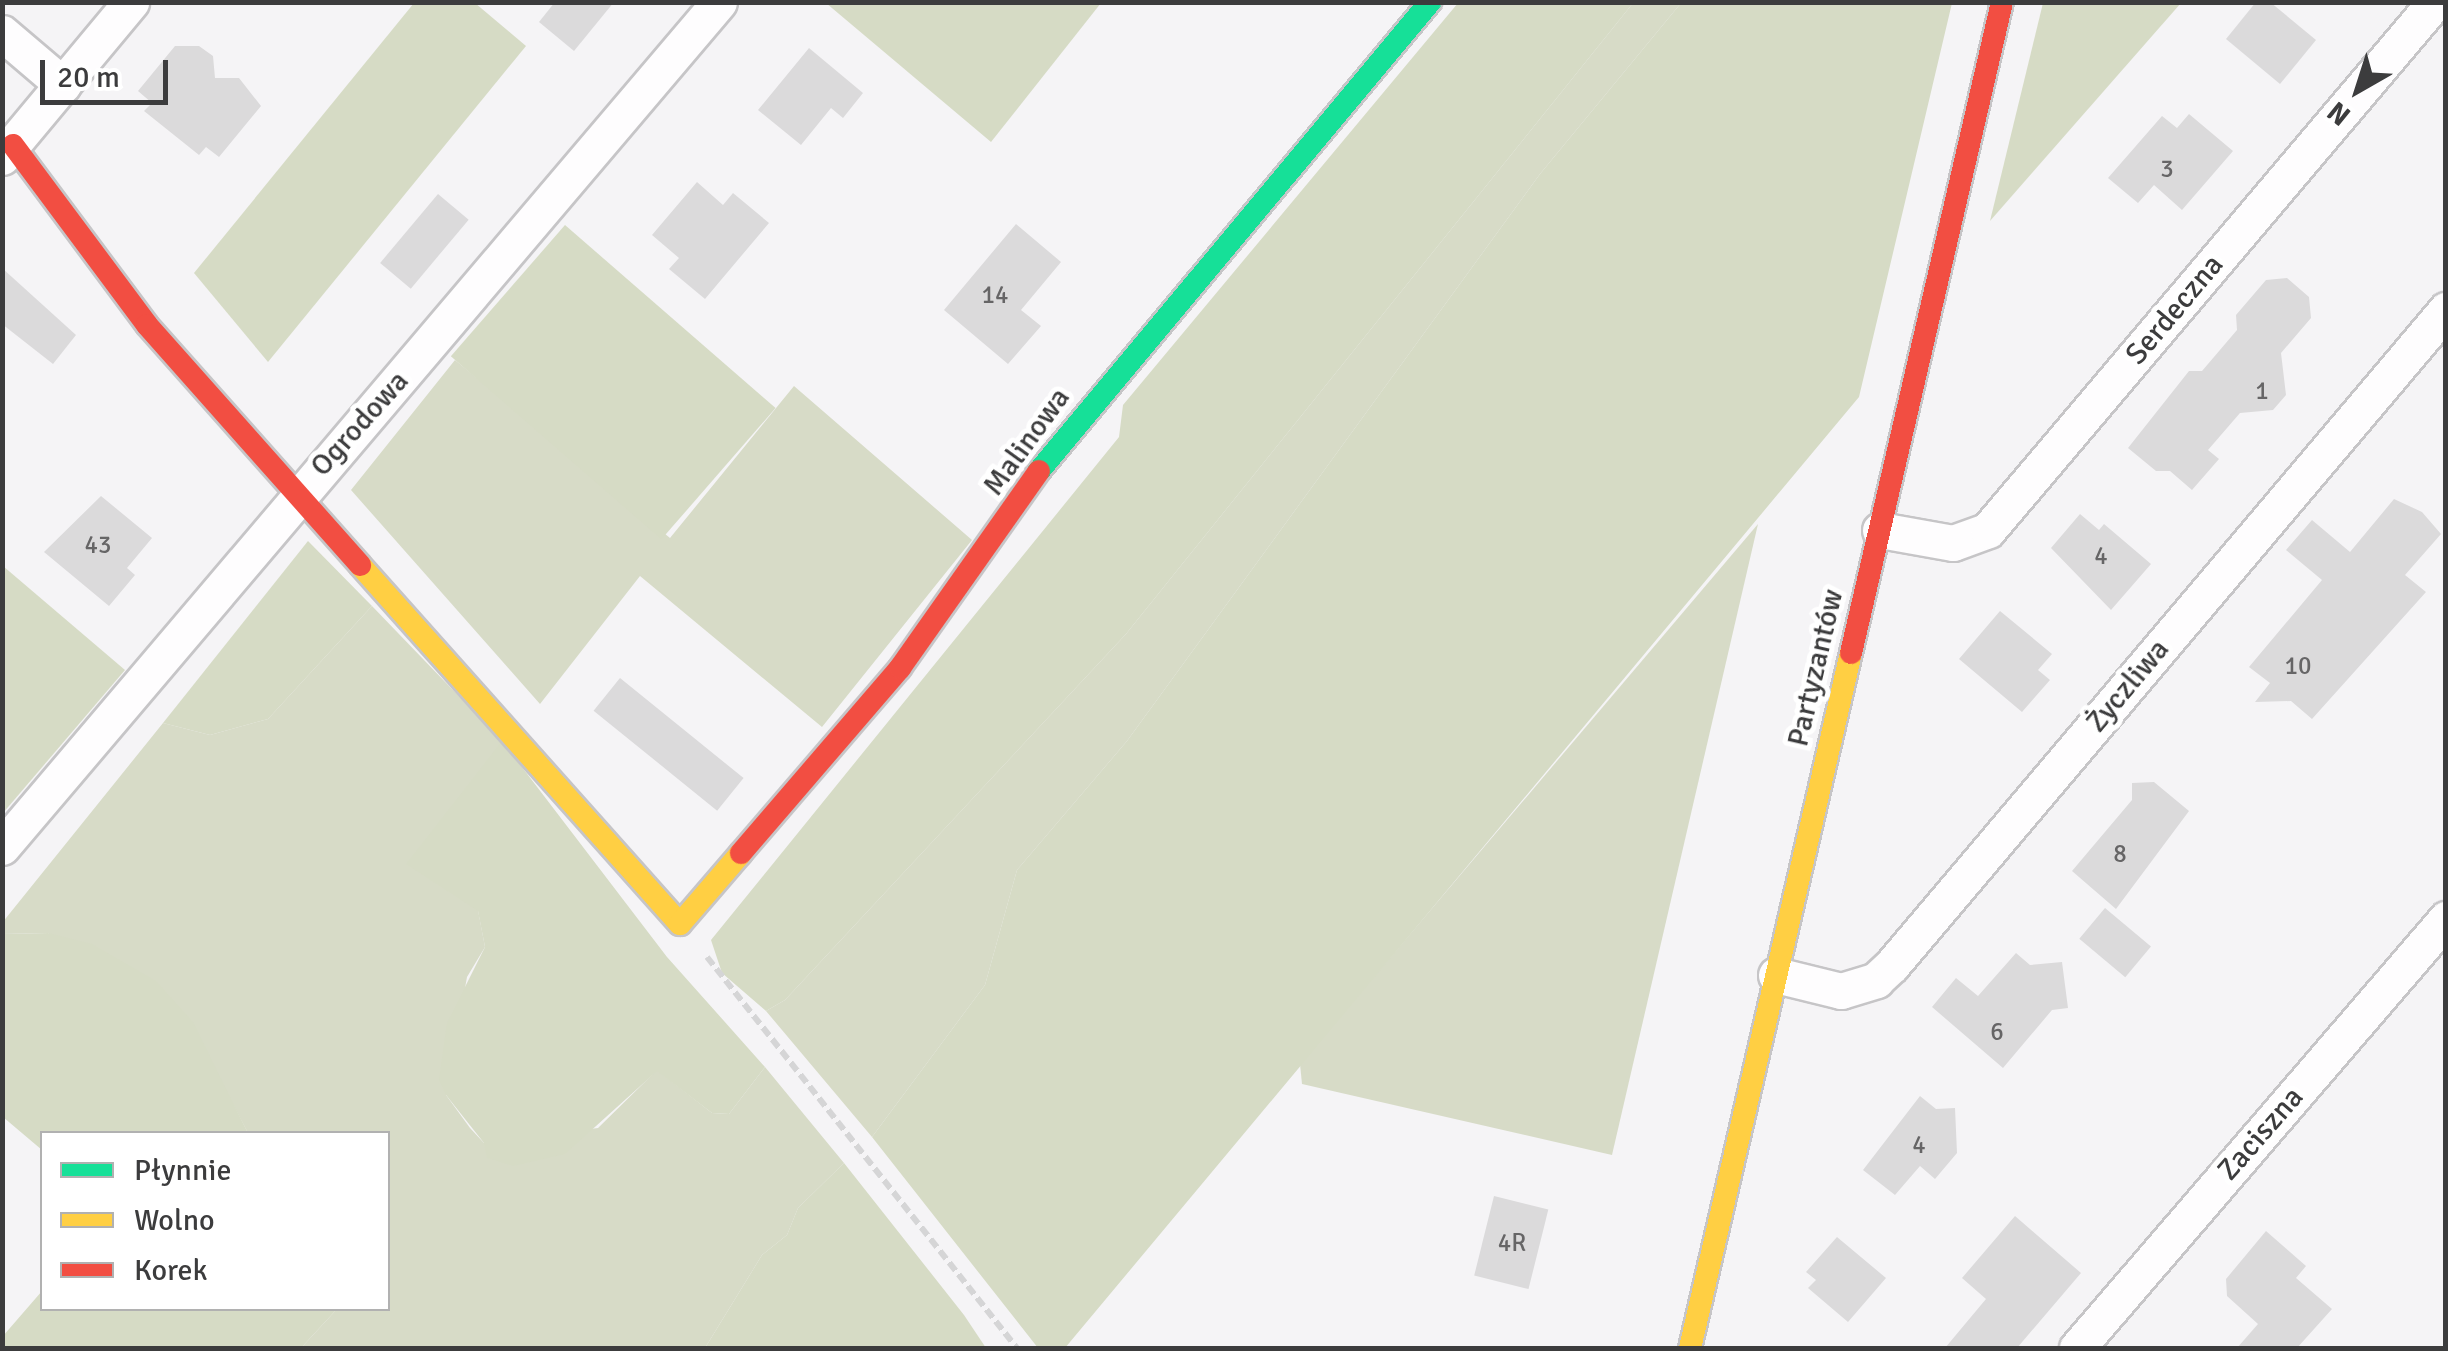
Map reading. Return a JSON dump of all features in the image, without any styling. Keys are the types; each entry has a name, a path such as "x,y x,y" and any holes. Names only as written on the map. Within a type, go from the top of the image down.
{"street":[{"path":"131,2 8,151 147,325 295,497 508,723 680,924"},
{"name":"Ogrodowa","path":"2,847 295,497 719,2"},
{"name":"Malinowa","path":"680,924 900,668 1059,442 1430,2"},
{"name":"Partyzantów","path":"1690,1348 2002,2"},
{"name":"Serdeczna","path":"1880,530 1952,544 1988,530 2435,2"},
{"path":"2,33 63,85"},
{"name":"Życzliwa","path":"1776,975 1841,990 1876,980 1892,965 2446,310"},
{"name":"Zaciszna","path":"2078,1348 2446,919"}],"path":[{"path":"680,924 1016,1348"}],"green space":[{"path":"414,3 475,3 526,46 268,362 194,273"},
{"path":"826,3 1101,3 991,142"},
{"path":"1458,3 1633,3 1126,634 785,1000 766,1011 722,973 711,940 1119,437 1123,405"},
{"path":"1633,3 1681,3 1540,174 1127,741 1017,870 985,985 872,1137 766,1011 785,1000 1126,634"},
{"path":"1681,3 1952,3 1859,397 1065,1348 1038,1348 872,1137 985,985 1017,870 1127,741 1540,174"},
{"path":"2043,3 2181,3 1990,221"},
{"path":"565,225 776,408 661,539 451,356"},
{"path":"455,360 670,538 794,386 972,540 822,727 640,576 540,704 351,490"},
{"path":"1758,524 1612,1155 1302,1084 1300,1064"},
{"path":"308,541 372,606 268,719 210,735 163,723"},
{"path":"3,566 125,670 3,813"},
{"path":"372,606 502,741 478,910 485,947 467,977 446,1095 484,1143 598,1128 657,1070 712,1113 729,1114 765,1067 844,1163 798,1208 787,1235 762,1255 705,1348 301,1348 335,1311 390,1311 390,1131 247,1131 223,1085 48,933 3,934 2,923 163,723 210,735 268,719"},
{"path":"502,741 667,957 765,1067 729,1114 712,1113 657,1071 565,1154 513,1166 487,1158 484,1143 446,1095 439,1080 447,1023 485,947 478,911 406,864"},
{"path":"48,933 92,944 156,981 193,1022 247,1131 40,1131 40,1148 3,1117 3,934"},
{"path":"844,1163 986,1348 705,1348 762,1255 787,1235 798,1208"},
{"path":"40,1293 40,1311 335,1311 301,1348 3,1348 3,1336"}],"building":[{"path":"555,2 614,2 574,51 539,22"},
{"path":"2256,2 2270,2 2316,40 2280,84 2226,39"},
{"path":"175,46 199,46 213,56 215,78 239,78 261,106 219,157 206,147 199,155 144,111 152,103 138,91"},
{"path":"809,48 863,93 843,118 831,108 801,145 758,110"},
{"path":"2189,114 2233,151 2182,210 2154,185 2138,203 2108,178 2162,116 2177,128"},
{"path":"697,182 723,205 733,193 769,223 705,299 669,269 679,258 652,235"},
{"path":"438,194 469,220 411,289 380,263"},
{"path":"1016,224 1061,262 1021,310 1041,326 1008,364 944,310"},
{"path":"2,268 76,335 53,364 2,324"},
{"path":"2287,278 2309,297 2311,318 2281,353 2286,395 2273,410 2240,413 2208,450 2219,459 2192,490 2170,471 2156,471 2128,448 2189,371 2202,371 2237,330 2236,315 2266,280"},
{"path":"101,496 152,538 127,568 135,575 109,606 44,552"},
{"path":"2394,499 2422,512 2441,534 2405,575 2426,592 2312,719 2291,701 2255,702 2270,683 2249,667 2322,580 2286,550 2312,520 2350,552"},
{"path":"2080,514 2099,530 2104,524 2151,564 2111,610 2051,548"},
{"path":"2000,611 2052,654 2038,670 2050,680 2022,712 1959,659"},
{"path":"620,678 744,778 717,811 594,711"},
{"path":"2154,782 2189,811 2116,909 2072,871 2132,800 2132,783"},
{"path":"2105,908 2151,947 2125,977 2079,939"},
{"path":"2016,953 2030,965 2062,962 2068,1008 2052,1010 2003,1068 1932,1007 1956,978 1978,996"},
{"path":"1920,1096 1936,1109 1955,1108 1957,1153 1935,1179 1920,1166 1895,1195 1863,1170"},
{"path":"1494,1196 1548,1210 1528,1289 1474,1276"},
{"path":"2015,1216 2081,1273 2017,1348 1945,1348 1986,1299 1962,1278"},
{"path":"2266,1231 2306,1266 2296,1278 2332,1309 2297,1348 2237,1348 2258,1324 2227,1296 2226,1279"},
{"path":"1837,1237 1886,1278 1848,1322 1808,1288 1816,1280 1806,1272"}],"traffic: fast":[{"path":"1039,471 1430,2"}],"traffic: slow":[{"path":"360,565 680,924 741,853"},
{"path":"1690,1348 1851,653"}],"traffic: jam":[{"path":"1851,653 2002,2"},
{"path":"13,145 147,325 360,565"},
{"path":"741,853 900,668 1039,471"}]}
